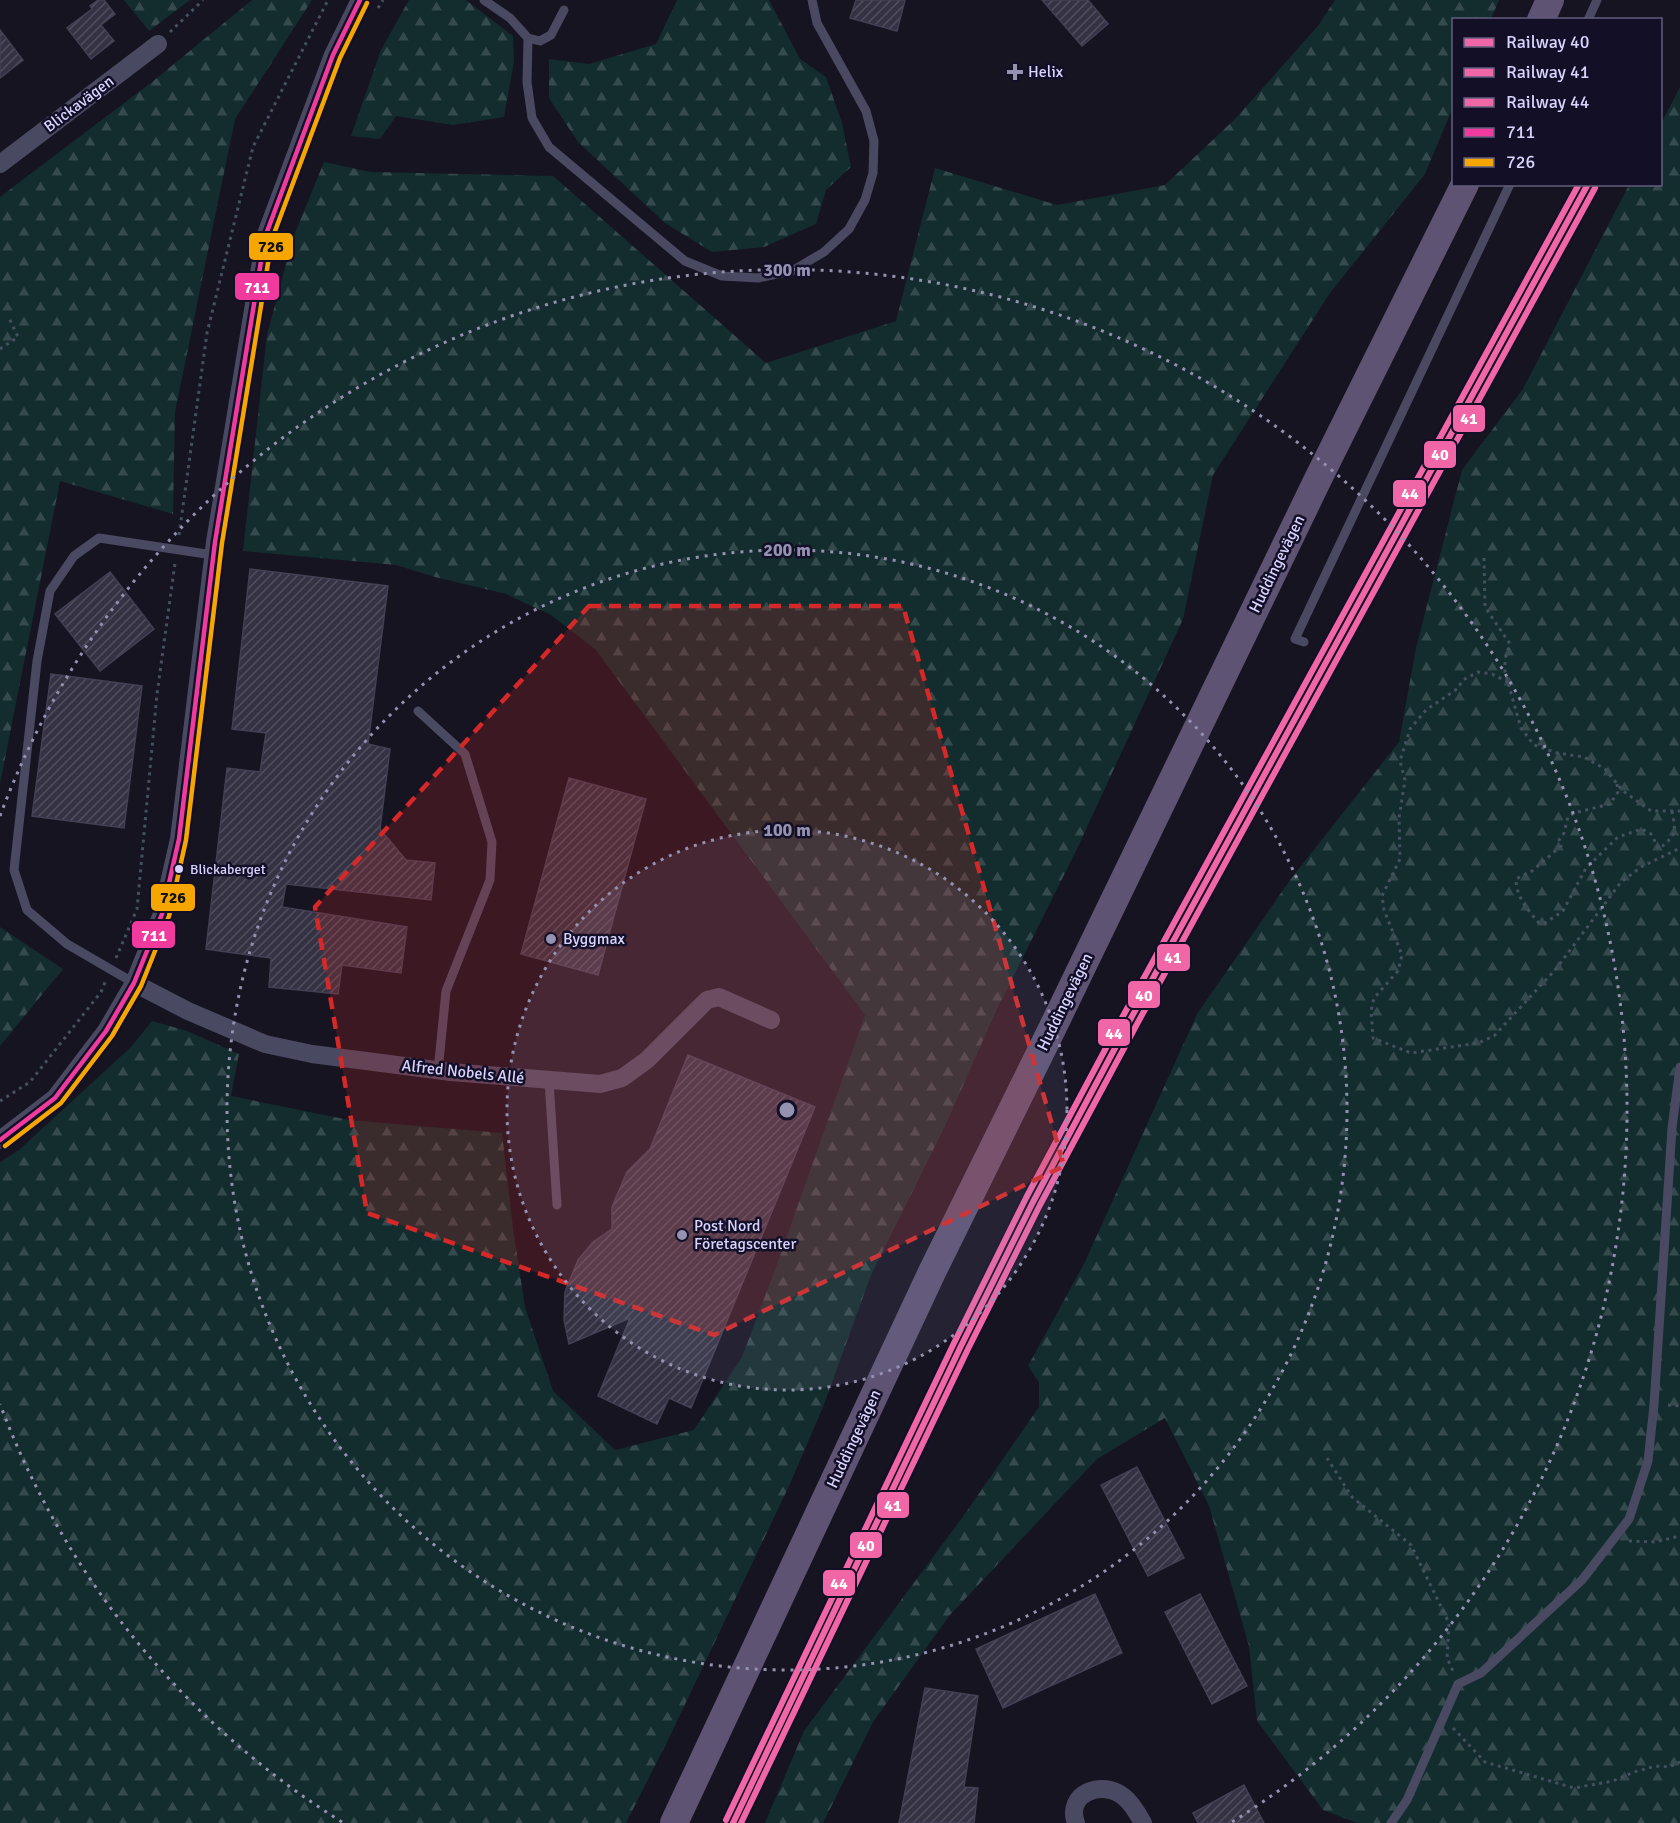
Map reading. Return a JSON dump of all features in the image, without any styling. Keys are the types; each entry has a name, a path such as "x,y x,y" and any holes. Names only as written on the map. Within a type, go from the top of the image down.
{"main road":[{"path":"1542,18 1550,0"},
{"name":"Huddingevägen","path":"674,1823 932,1272 1318,479 1464,186"}],"street":[{"path":"0,1140 55,1098 106,1031 134,983 162,914 179,839 213,555 265,237 333,55 360,0"},
{"name":"Blickavägen","path":"0,164 158,44"},
{"name":"Alfred Nobels Allé","path":"134,983 188,1011 265,1044 312,1054 438,1071 600,1084 622,1078 647,1060 707,1000 719,997 771,1020"},
{"path":"1076,1823 1075,1806 1083,1794 1094,1789 1106,1788 1123,1796 1138,1813 1143,1823"}],"lane":[{"path":"484,0 510,18 528,38 540,41 551,35 564,10"},
{"path":"528,38 527,82 532,118 549,147 685,261 722,276 758,278 792,271 824,252 849,230 865,200 873,173 874,141 866,111 817,23 812,0"},
{"path":"1589,18 1597,0"},
{"path":"1304,642 1295,639 1509,186"},
{"path":"134,983 67,944 27,910 14,870 41,638 50,591 74,556 99,538 213,555"},
{"path":"418,711 465,754 492,842 490,880 446,991 438,1071"},
{"path":"1391,1823 1407,1800 1458,1684 1480,1673 1582,1580 1629,1519 1648,1461 1654,1405 1672,1128 1680,1067"},
{"path":"549,1081 557,1205"}],"path":[{"path":"158,44 203,0"},
{"path":"373,16 382,0"},
{"path":"0,349 18,337 8,316"},
{"path":"1484,558 1485,607 1510,644 1505,659 1505,672 1521,728 1534,745 1557,753 1584,757 1605,769 1623,791 1651,811 1680,812"},
{"path":"1508,682 1492,674 1478,672 1463,680 1457,689 1426,710 1410,729 1400,761 1405,780 1399,818 1401,860 1382,896 1384,910 1402,956 1398,970 1374,998 1371,1011 1373,1038 1411,1053 1478,1043 1494,1036 1556,969 1621,882 1641,867 1680,848"},
{"path":"1617,784 1618,792 1610,804 1574,813 1569,817 1559,840 1561,846 1532,872 1516,879 1516,886 1524,904 1539,923 1545,923 1563,911 1586,868 1618,837 1642,829 1651,834 1659,849 1676,832 1672,811"},
{"path":"1327,1458 1352,1497 1412,1545 1449,1623 1447,1658 1458,1684"},
{"path":"1612,1541 1655,1542 1680,1536"},
{"path":"1444,1718 1485,1762 1574,1788 1613,1781 1634,1772 1656,1766 1669,1767 1680,1762"}],"highlighted area":[{"path":"589,606 903,606 1064,1166 714,1335 367,1213 315,907"}],"green space":[{"path":"124,0 190,0 149,31"},
{"path":"252,0 312,0 235,119 175,412 173,514 60,481 0,784 0,197 152,82"},
{"path":"409,0 466,0 513,36 514,61 504,117 453,125 396,116 380,139 351,136 381,50"},
{"path":"677,0 769,0 800,59 826,77 842,123 851,167 826,190 816,224 764,247 712,252 665,223 578,142 549,98 549,59 589,64 656,44"},
{"path":"1335,0 1499,0 1491,18 1452,18 1452,109 1425,174 1330,293 1213,475 1183,619 1076,851 996,1011 946,1124 871,1275 823,1407 789,1486 626,1823 0,1823 0,1162 19,1150 131,1047 152,1021 187,1031 239,1054 231,1096 349,1120 502,1133 525,1307 553,1391 615,1450 694,1430 742,1357 865,1015 596,650 551,615 506,594 396,565 243,551 267,335 293,238 324,162 370,172 553,176 766,363 896,321 935,168 1057,205 1165,185 1236,118 1318,26"},
{"path":"1680,87 1680,1823 1357,1823 1323,1810 1257,1721 1249,1646 1209,1506 1165,1418 1097,1459 949,1616 873,1722 823,1823 765,1823 804,1731 962,1518 1039,1407 1039,1382 1028,1366 1084,1264 1197,1014 1290,880 1399,742 1416,648 1462,470 1523,389 1628,186 1662,186 1662,122"},
{"path":"0,927 63,969 0,1046"}],"building":[{"path":"98,0 104,0 115,14 101,25 114,41 91,59 67,28 92,9 90,6"},
{"path":"856,0 905,0 897,31 850,18"},
{"name":"Helix","path":"1042,0 1088,0 1108,24 1082,46"},
{"path":"0,30 23,60 0,78"},
{"path":"250,569 388,586 368,744 390,749 380,829 406,860 435,863 431,900 286,884 282,907 407,927 401,973 342,965 338,994 269,987 271,958 206,949 227,768 260,772 266,733 232,729"},
{"path":"110,572 154,629 100,671 55,614"},
{"path":"51,674 142,686 124,828 32,816"},
{"path":"569,778 646,799 598,975 521,954"},
{"name":"Post Nord Företagscenter","path":"688,1055 815,1107 691,1408 669,1398 657,1424 598,1396 630,1318 569,1344 564,1320 565,1292 578,1260 593,1242 612,1229 612,1207 627,1172 650,1149"},
{"path":"1137,1467 1184,1558 1148,1576 1101,1485"},
{"path":"1095,1594 1122,1653 1003,1708 976,1649"},
{"path":"1200,1594 1247,1686 1212,1704 1165,1612"},
{"path":"925,1688 978,1696 964,1787 978,1788 974,1823 899,1823"},
{"path":"1244,1785 1264,1823 1198,1823 1193,1813"}],"rail line":[{"name":"44","path":"726,1820 954,1343 1026,1198 1123,1016 1578,186"},
{"name":"40","path":"733,1823 961,1346 1033,1202 1130,1020 1587,186"},
{"name":"41","path":"741,1823 968,1349 1040,1205 1595,188"}],"transit line":[{"name":"711","path":"0,1140 55,1098 106,1031 134,983 162,914 179,839 215,542 265,237 333,55 360,0"},
{"name":"726","path":"5,1146 61,1103 112,1036 141,986 169,916 186,840 222,543 272,239 340,58 367,3"}],"place":[{"name":"Helix","path":"1015,72"},
{"name":"Blickaberget","path":"179,869"},
{"name":"Byggmax","path":"551,939"},
{"name":"Post Nord Företagscenter","path":"682,1235"}]}
